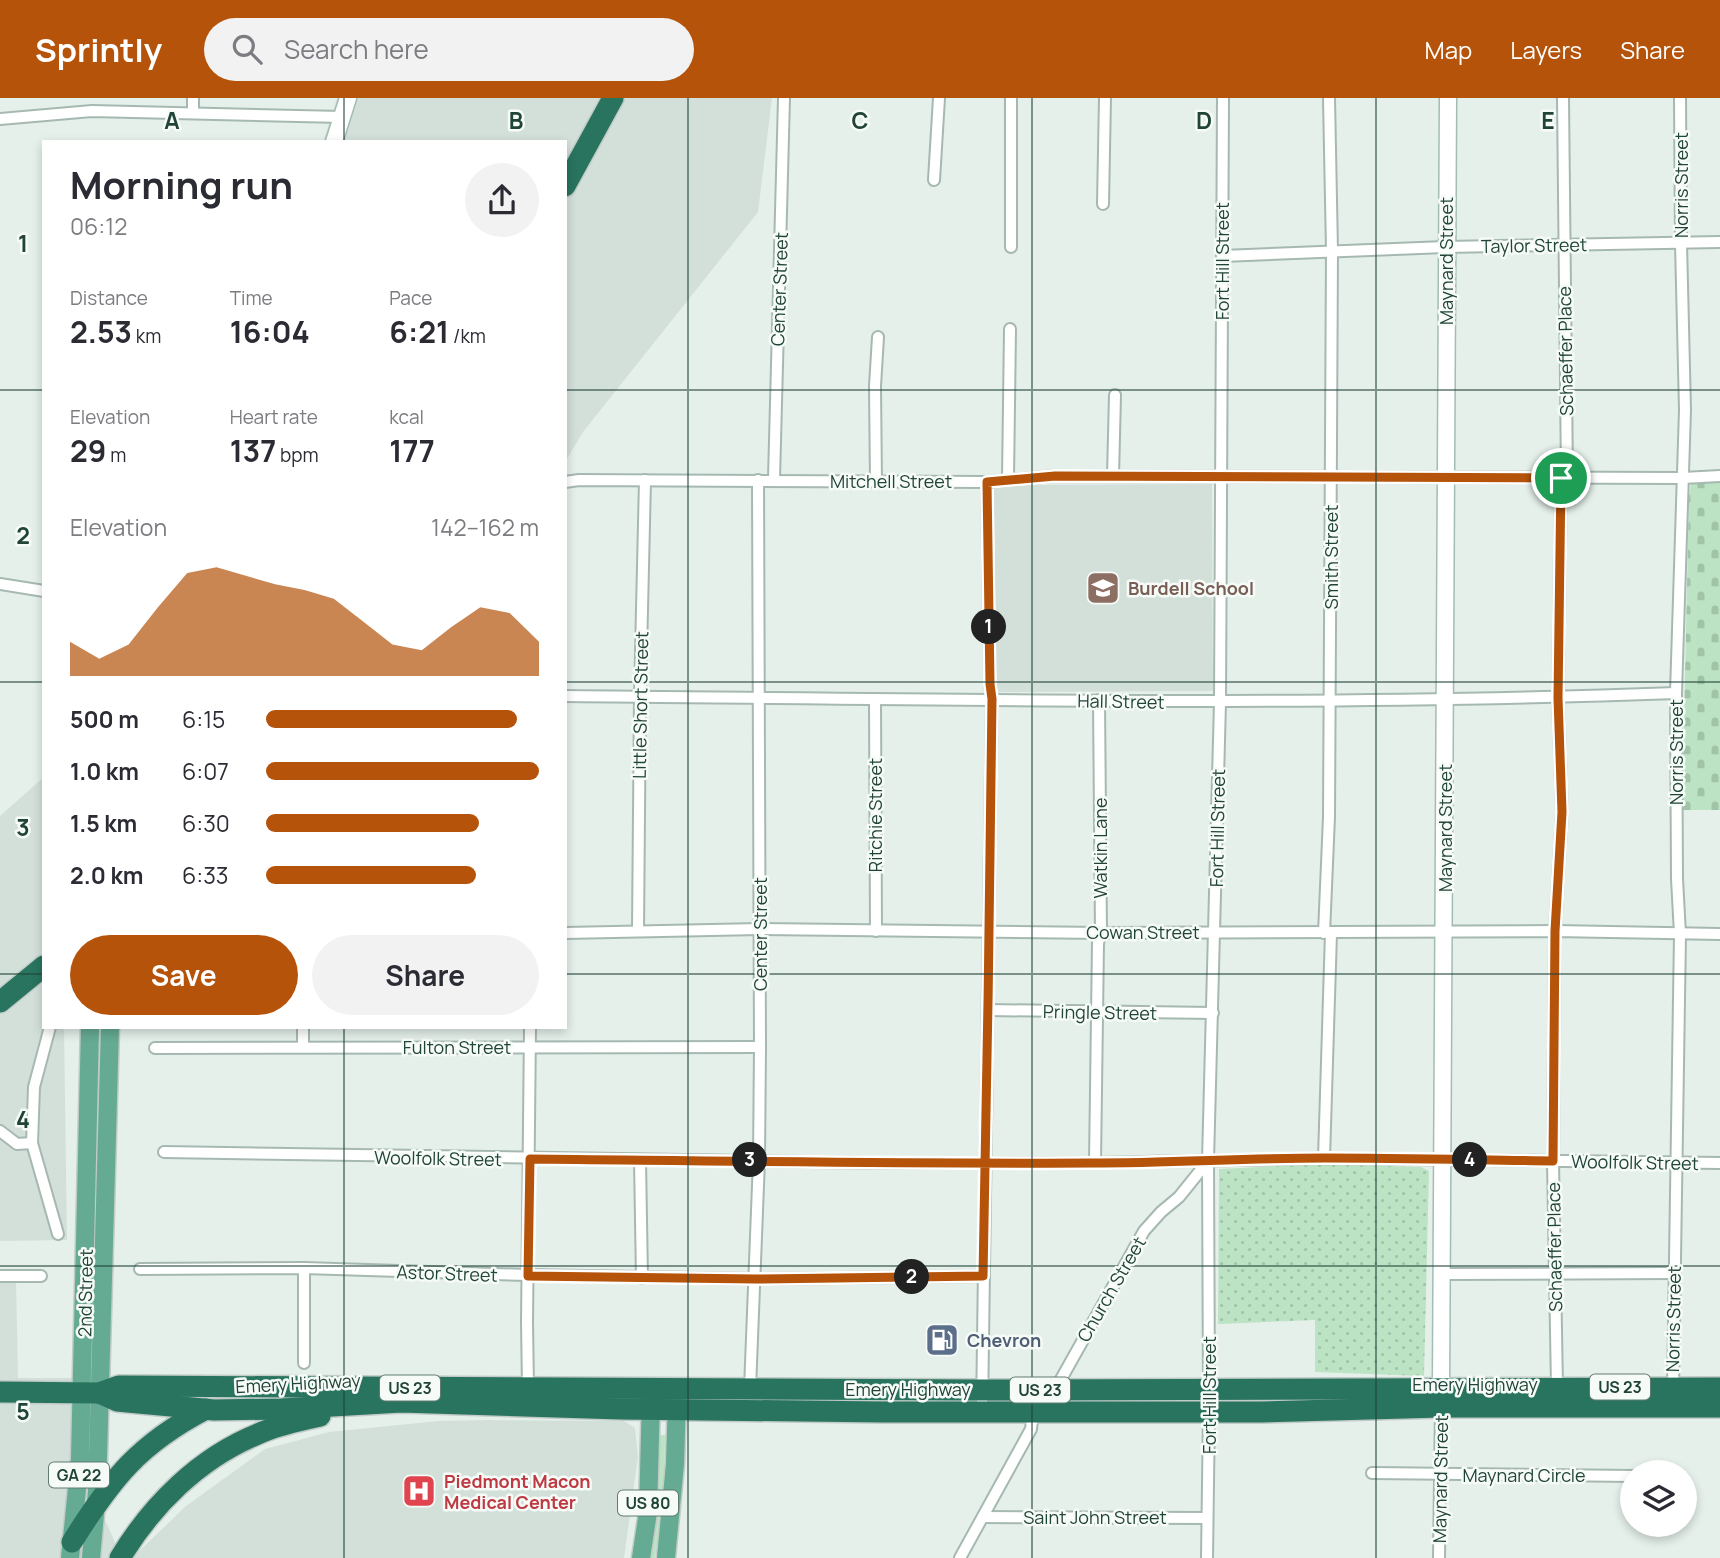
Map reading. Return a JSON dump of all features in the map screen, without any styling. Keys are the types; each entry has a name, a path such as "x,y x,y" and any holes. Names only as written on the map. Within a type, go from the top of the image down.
{"highway":[{"path":"567,182 613,98"},
{"path":"0,1002 41,974"},
{"name":"Emery Highway","path":"0,1392 91,1393 119,1386 1055,1390 1209,1401"},
{"path":"71,1550 96,1503 124,1468 150,1443 178,1423 245,1387"},
{"name":"Emery Highway","path":"1441,1398 1557,1387 1673,1397 1720,1407"},
{"name":"Emery Highway","path":"91,1393 117,1401 206,1409 281,1409 401,1402 677,1410 982,1412 1209,1401 1673,1397 1720,1388"},
{"path":"120,1558 160,1504 185,1480 257,1434 294,1422 401,1402"}],"main road":[{"name":"2nd Street","path":"90,1029 91,1393 96,1503 91,1558"},
{"name":"2nd Street","path":"71,1550 80,1459 91,1393 110,1029"},
{"name":"US 80","path":"641,1558 648,1512 651,1387"},
{"path":"677,1388 677,1410"},
{"name":"US 80","path":"666,1558 673,1501 677,1410"}],"street":[{"path":"193,98 193,113"},
{"path":"335,140 348,98"},
{"name":"Center Street","path":"774,479 783,98"},
{"path":"934,180 939,98"},
{"path":"1011,247 1012,98"},
{"path":"1103,204 1105,98"},
{"name":"Fort Hill Street","path":"1207,1558 1208,1161 1220,702 1223,98"},
{"name":"Smith Street","path":"1324,1158 1330,700 1332,251 1329,98"},
{"name":"Maynard Street","path":"1439,1558 1448,98"},
{"name":"Schaeffer Place","path":"1557,1387 1553,1161 1555,931 1562,812 1558,698 1564,478 1563,98"},
{"name":"Norris Street","path":"1673,1397 1680,934 1676,879 1676,693 1685,410 1681,98"},
{"path":"0,119 92,111 342,117"},
{"name":"Taylor Street","path":"1223,256 1446,247 1720,243"},
{"path":"1008,479 1010,329"},
{"path":"876,482 875,386 878,337"},
{"path":"1113,476 1115,395"},
{"name":"Mitchell Street","path":"567,482 774,479 987,482 1055,476 1720,476"},
{"name":"Little Short Street","path":"638,930 645,480"},
{"name":"Center Street","path":"750,1389 759,1160 760,1047 758,480"},
{"path":"982,1412 992,699 987,482"},
{"path":"0,584 42,591"},
{"name":"Hall Street","path":"567,696 1220,702 1558,698 1676,693"},
{"name":"Ritchie Street","path":"875,699 876,931"},
{"name":"Watkin Lane","path":"1095,1163 1096,1012 1098,943 1101,933 1099,700"},
{"name":"Cowan Street","path":"567,933 760,929 1101,933 1555,931 1720,934"},
{"name":"Pringle Street","path":"988,1010 1213,1013"},
{"path":"49,1029 34,1087 32,1143 58,1234"},
{"path":"303,1029 303,1047"},
{"path":"528,1388 530,1029"},
{"name":"Fulton Street","path":"155,1048 760,1047"},
{"path":"2,1135 17,1144 32,1143"},
{"name":"Woolfolk Street","path":"164,1152 874,1163 1095,1163 1324,1158 1720,1163"},
{"path":"640,1160 642,1278"},
{"name":"Church Street","path":"1055,1390 1144,1231 1179,1197 1208,1161"},
{"path":"1179,1197 1193,1192 1209,1193"},
{"path":"304,1268 304,1363"},
{"name":"Astor Street","path":"140,1269 304,1268 528,1276 755,1279 983,1276"},
{"path":"1441,1274 1674,1273"},
{"path":"0,1276 41,1276"},
{"path":"960,1558 1031,1429 1033,1411"},
{"name":"Maynard Circle","path":"1372,1473 1620,1476"},
{"name":"Saint John Street","path":"984,1517 1207,1518"}],"shaded area":[{"path":"337,98 772,98 758,212 583,432 567,459 567,140 324,140"},
{"name":"Burdell School","path":"1212,484 1213,691 994,692 993,485"},
{"path":"42,779 42,1029 64,1029 67,1240 0,1241 0,816"},
{"path":"0,1280 16,1280 18,1378 76,1378 76,1455 122,1558 0,1558"},
{"name":"Piedmont Macon Medical Center","path":"438,1421 624,1421 635,1428 638,1457 624,1558 132,1558 186,1506 265,1449 329,1432"}],"green space":[{"path":"1720,481 1720,810 1682,810 1689,497 1691,484"},
{"path":"1323,1164 1421,1167 1429,1171 1424,1376 1315,1372 1315,1320 1218,1324 1219,1169"},
{"path":"658,1435 665,1435 664,1494 655,1558 647,1558"}],"place":[{"name":"Burdell School","path":"1103,588"},
{"name":"Chevron","path":"942,1340"},
{"name":"Piedmont Macon Medical Center","path":"419,1491"}],"route":[{"path":"1561,478 1055,476 987,482 992,699 988,1010 985,1163 983,1276 755,1279 528,1276 530,1159 874,1163 985,1163 1095,1163 1324,1158 1553,1161 1555,931 1562,812 1558,698 1561,478"}]}
